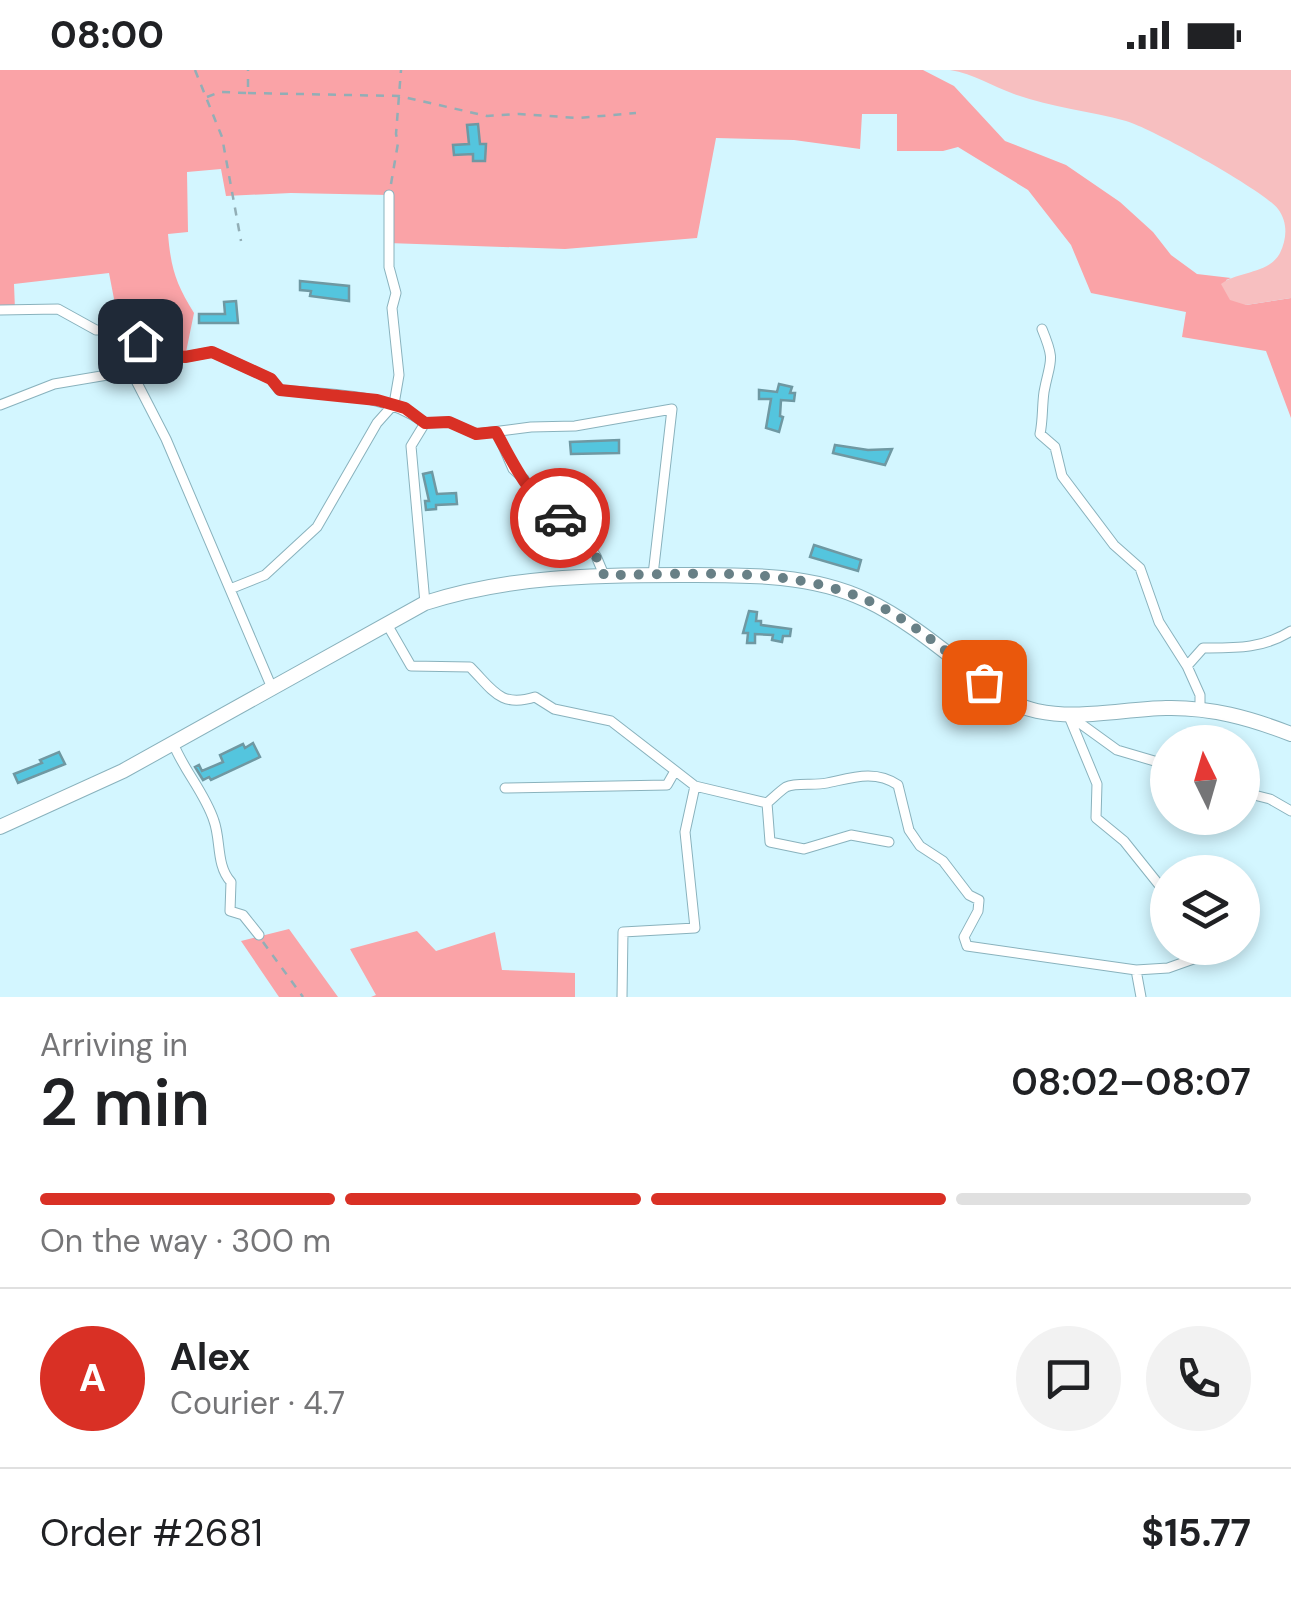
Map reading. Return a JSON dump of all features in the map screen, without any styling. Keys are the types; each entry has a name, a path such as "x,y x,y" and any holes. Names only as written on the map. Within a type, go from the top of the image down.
{"main road":[{"path":"0,827 122,771 425,603 534,578 779,578 834,588 868,601 936,644 1009,701 1036,711 1068,714 1200,708 1291,734"}],"street":[{"path":"230,589 265,575 317,527 378,423 394,404 399,375 392,308 396,293 389,255 389,195"},
{"path":"0,310 58,309 96,330 120,330 164,354 185,357 212,352 271,379 280,390 394,404 425,423 449,422 476,434 575,426 672,410 653,575"},
{"path":"1042,328 1052,353 1052,366 1044,392 1040,434 1055,448 1062,476 1114,545 1140,568 1159,622 1188,666 1200,695 1200,708"},
{"path":"0,405 54,384 131,370 164,354"},
{"path":"131,370 166,439 272,688"},
{"path":"425,423 411,446 425,603"},
{"path":"496,432 513,469 537,502 583,540 604,575"},
{"path":"388,626 411,666 470,667 503,700 517,703 535,697 554,709 612,720 696,786 767,803"},
{"path":"1188,666 1203,648 1250,648 1291,631"},
{"path":"1068,714 1117,750 1150,760"},
{"path":"1068,714 1097,784 1096,818 1124,841 1150,874"},
{"path":"173,743 180,763 215,822 224,875 231,882 230,911 243,915 258,935"},
{"path":"505,788 667,786 675,771"},
{"path":"767,803 789,785 828,783 863,775 894,781 908,830 920,846 943,861 969,894 980,900 964,938 967,946 1136,970 1176,965"},
{"path":"622,997 623,932 695,928 685,832 696,786"},
{"path":"1260,797 1291,812"},
{"path":"767,803 770,842 804,849 851,836 889,842"},
{"path":"1136,970 1141,997"}],"path":[{"path":"195,70 228,163 242,240"},
{"path":"248,70 248,93"},
{"path":"389,195 398,143 401,70"},
{"path":"205,98 220,92 399,96 487,116 578,118 636,113"},
{"path":"258,935 303,997"}],"shaded area":[{"path":"0,70 923,70 954,86 1005,141 1066,165 1120,202 1171,255 1197,274 1231,278 1226,280 1246,305 1291,298 1291,418 1266,351 1182,337 1186,312 1091,293 1071,245 1028,190 958,147 943,151 897,151 897,114 862,114 860,149 794,140 716,138 697,238 565,249 388,243 388,195 226,196 221,169 187,172 188,232 168,234 175,276 194,313 185,357 120,330 109,273 14,284 15,310 0,310"},
{"path":"950,70 1291,70 1291,298 1246,305 1230,300 1221,284 1269,265 1280,253 1284,219 1269,200 1139,126 1028,98"},
{"path":"289,929 338,997 279,997 241,941"},
{"path":"417,931 436,951 495,932 502,970 575,973 575,997 371,997 376,995 350,949"}],"building":[{"path":"478,124 480,144 486,144 485,161 473,161 473,154 454,155 453,145 469,144 467,125"},
{"path":"300,281 349,286 349,301 310,296 311,291 300,290"},
{"path":"236,301 238,323 199,323 199,314 225,314 224,302"},
{"path":"779,384 792,387 790,393 795,393 794,401 781,400 783,417 779,432 766,428 771,399 759,399 759,390 777,392"},
{"path":"619,440 619,453 571,454 570,442"},
{"path":"835,445 892,449 885,465 833,453"},
{"path":"432,472 437,494 456,493 457,504 436,505 436,509 426,510 425,501 429,501 423,474"},
{"path":"814,545 861,560 858,571 810,557"},
{"path":"749,611 757,612 756,621 761,621 761,625 791,629 790,636 783,636 782,642 772,640 773,635 755,634 755,643 747,643 748,633 743,633"},
{"path":"253,743 260,757 211,780 203,780 195,767 199,765 202,771 223,762 220,755"},
{"path":"59,752 65,764 18,783 14,774"}],"way so far":[{"path":"560,518 596,556 604,575 779,578 834,588 868,601 936,644 984,682"}],"route":[{"path":"140,341 164,354 185,357 212,352 271,379 280,390 377,400 405,408 425,423 449,422 476,434 496,432 513,469 537,502 560,518"}]}
